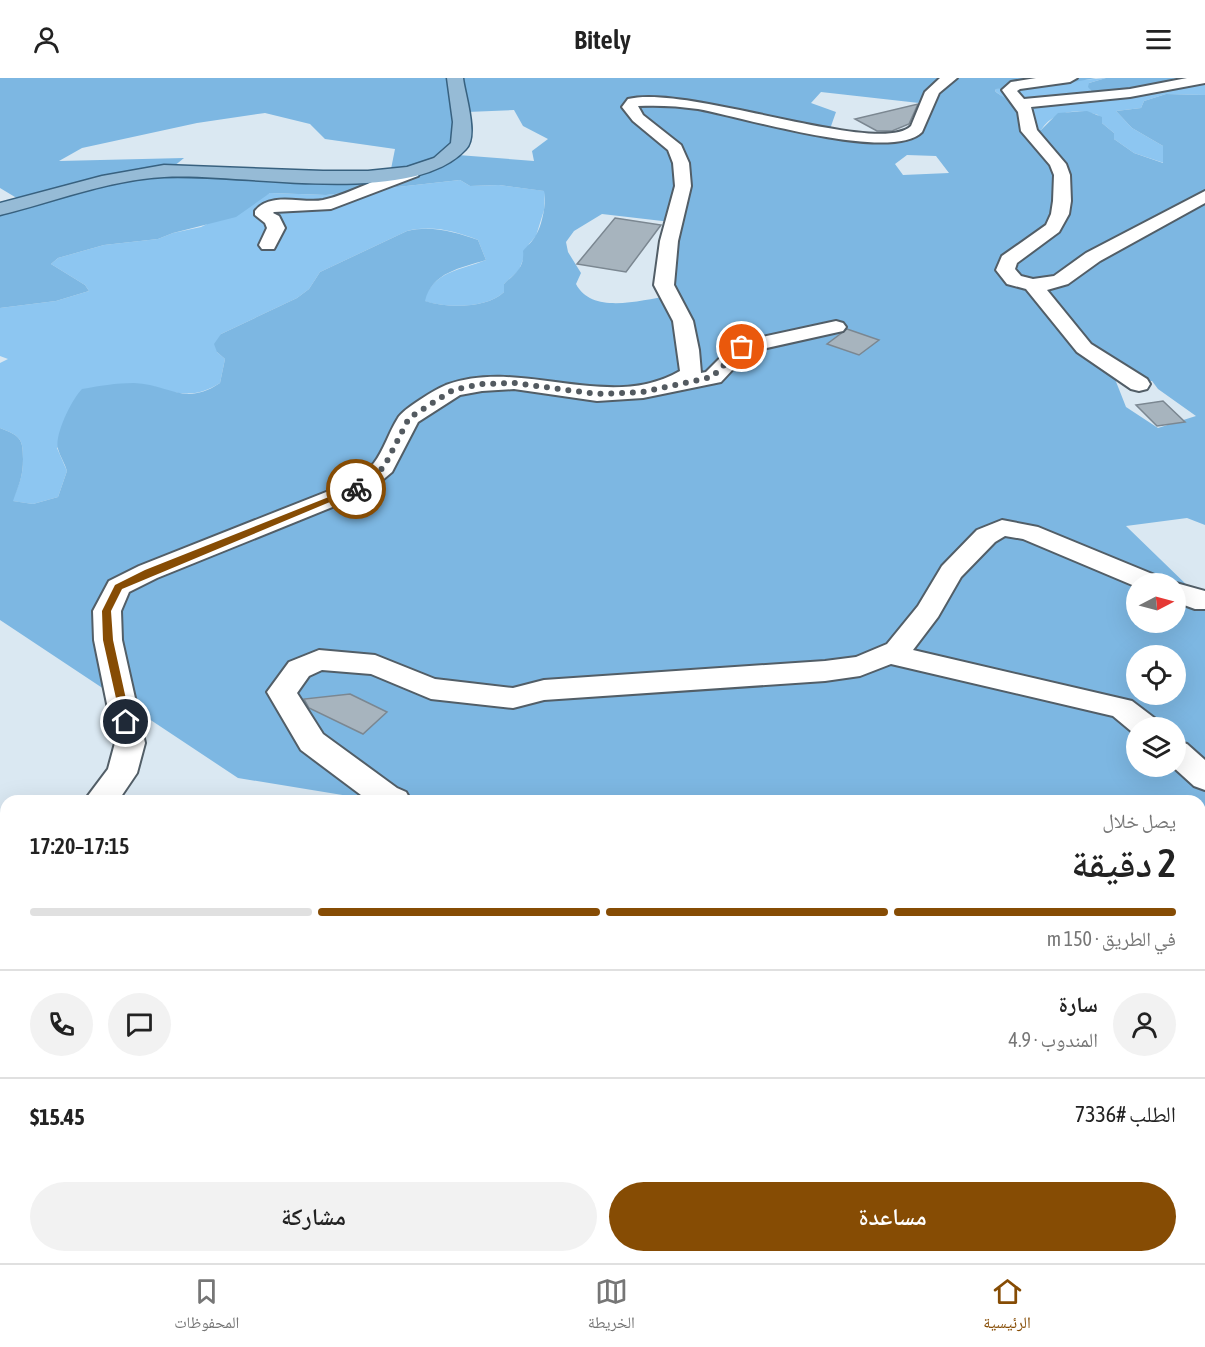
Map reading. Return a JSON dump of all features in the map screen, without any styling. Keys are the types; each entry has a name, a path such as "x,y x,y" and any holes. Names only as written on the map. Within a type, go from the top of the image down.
{"main road":[{"path":"0,209 114,180 163,171 213,170 345,178 379,177 412,172 452,155 461,144 462,134 455,78"}],"street":[{"path":"105,795 122,774 130,743 108,640 107,611 118,587 148,572 358,488 384,467 409,418 453,390 482,384 514,383 597,394 643,392 687,377 691,372 692,365 683,321 664,285 669,241 684,186 681,163 675,148 638,118 630,107 633,102 660,100 803,125 860,138 899,139 914,133 921,123 934,89 950,78"},
{"path":"1070,78 1016,86 1010,89 1010,94 1026,111 1029,131 1053,158 1062,175 1060,214 1053,228 1009,260 1005,270 1014,280 1033,285 1049,284 1061,280 1093,257 1205,196"},
{"path":"1021,105 1122,94 1205,79"},
{"path":"268,245 276,228 273,220 264,215 267,207 276,205 325,206 412,172"},
{"path":"1033,285 1084,348 1139,384"},
{"path":"667,385 712,377 742,347 836,327"},
{"path":"383,795 312,742 282,692 299,669 319,660 375,665 431,689 513,698 544,690 577,687 825,671 860,666 897,651 928,611 951,572 986,536 1002,528 1029,532 1127,573"},
{"path":"1186,596 1195,600 1205,600"},
{"path":"888,654 1122,708 1133,717"},
{"path":"1186,761 1205,778"}],"shaded area":[{"path":"0,78 1096,78 1068,83 996,89 995,91 1016,107 1026,122 1041,130 1058,113 1087,111 1102,117 1102,123 1114,133 1114,139 1134,153 1163,163 1163,146 1132,128 1116,111 1141,108 1144,101 1166,94 1205,95 1205,525 1187,518 1126,526 1174,573 1126,573 1126,633 1186,633 1186,584 1205,599 1205,795 342,795 238,778 0,620 0,428 16,436 22,446 22,471 13,501 33,504 58,497 67,471 57,443 61,426 82,389 134,383 186,394 207,390 220,383 225,359 217,352 214,344 221,334 297,298 309,289 320,272 407,231 416,229 452,232 478,240 486,260 441,277 434,283 425,301 466,306 497,298 504,292 504,284 521,266 523,251 535,237 540,226 544,207 544,191 499,185 470,186 460,180 326,195 270,193 236,217 158,239 104,245 58,258 51,264 85,285 89,291 56,301 0,308 0,206 20,200 0,188","holes":["821,92 928,104 914,125 904,131 872,133 830,129 836,112 811,103","514,110 523,126 548,139 532,151 534,161 458,155 472,137 467,112","265,113 310,124 325,139 395,149 390,174 173,167 184,158 59,161 82,148 197,123","907,155 936,156 949,173 903,175 895,164","602,214 671,222 669,296 618,303 593,300 583,294 576,284 581,273 568,252 566,242 574,231","1115,379 1152,381 1158,389 1196,416 1158,428 1126,407"]},
{"path":"1106,78 1089,83 1091,92 1171,82 1173,78 1205,78 1205,95 1166,94 1144,101 1141,108 1116,111 1132,128 1163,146 1164,163 1134,153 1114,139 1114,133 1102,123 1098,115 1082,112 1066,113 1052,119 1041,130 1028,126 995,91 1008,86"},
{"path":"1106,78 1173,78 1172,82 1164,85 1094,94 1088,87 1089,83"},
{"path":"460,180 470,186 499,185 545,191 544,210 536,236 529,244 519,270 504,284 504,292 497,298 466,306 424,301 428,291 441,277 486,260 478,240 434,229 407,231 320,272 309,289 297,298 221,334 217,352 225,359 220,383 203,391 187,394 152,386 57,448 67,471 58,497 33,504 12,501 19,485 23,452 19,439 0,428 0,363 8,359 0,356 0,308 56,301 89,291 85,285 51,264 58,258 104,245 158,239 201,227 270,193 326,195"}],"building":[{"path":"918,104 909,124 892,131 877,131 855,119"},
{"path":"615,218 661,225 626,272 577,264"},
{"path":"847,329 879,340 859,355 827,344"},
{"path":"1163,401 1185,422 1157,426 1136,405"},
{"path":"350,694 387,712 363,734 309,708 304,699"}],"way so far":[{"path":"356,489 384,467 409,418 453,390 482,384 514,383 597,394 643,392 712,377 742,347"}],"route":[{"path":"126,722 108,640 107,611 118,587 148,572 327,503 356,489"}]}
